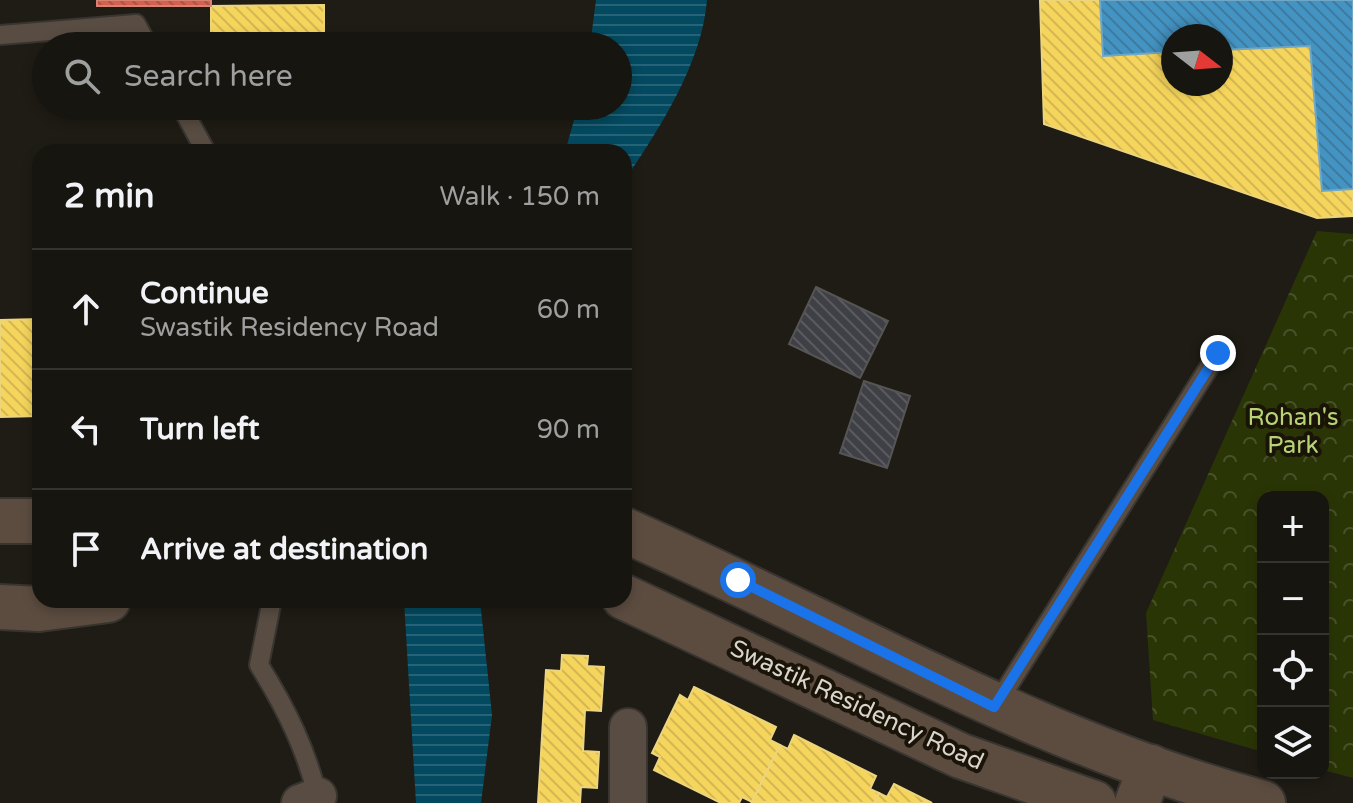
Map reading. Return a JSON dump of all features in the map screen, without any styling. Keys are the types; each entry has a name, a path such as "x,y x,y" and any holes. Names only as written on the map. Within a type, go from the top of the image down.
{"main road":[{"path":"0,521 32,521"},
{"path":"632,534 738,580 1012,714 1144,785 1263,803"},
{"name":"Swastik Residency Road","path":"632,601 961,756 1094,803"},
{"path":"0,607 47,608"},
{"path":"1008,772 1012,714"}],"street":[{"path":"628,727 628,803"}],"lane":[{"path":"37,32 136,24 140,32"},
{"path":"0,35 32,32"},
{"path":"189,120 202,144"},
{"path":"1012,714 1218,353"},
{"path":"270,608 259,665 308,756 312,801"}],"green space":[{"name":"Rohan's Park","path":"1317,231 1353,234 1353,778 1329,772 1329,491 1257,491 1257,750 1153,720 1146,613"}],"water":[{"path":"596,0 707,0 697,48 688,72 632,169 632,144 567,144 574,120 632,120 632,32 592,32"},
{"path":"404,608 481,608 492,715 481,803 416,803"}],"building: Homes":[{"path":"1040,0 1353,0 1353,216 1317,218 1044,124"},
{"path":"324,5 324,32 211,32 211,6"},
{"path":"32,319 32,416 0,417 0,320"},
{"path":"562,655 588,656 587,666 604,667 601,711 585,710 583,751 599,752 597,788 581,787 580,803 538,803 546,670 561,671"},
{"path":"694,687 776,727 770,740 780,745 752,802 742,797 739,803 721,803 654,770 660,757 652,753 680,695 688,700"},
{"path":"794,735 876,776 870,789 879,793 874,803 752,802 780,745 788,749"},
{"path":"894,784 932,803 874,803 879,793 887,797"}],"building: Shops":[{"path":"97,0 211,0 211,6 97,6"}],"building: Schools":[{"path":"1100,0 1353,0 1353,189 1322,191 1310,46 1233,49 1233,24 1161,24 1161,53 1103,56"}],"building: Other":[{"path":"816,287 888,321 860,378 789,344"},
{"path":"864,381 910,396 887,468 840,453"}],"route":[{"path":"738,580 994,707 1218,353"}]}
